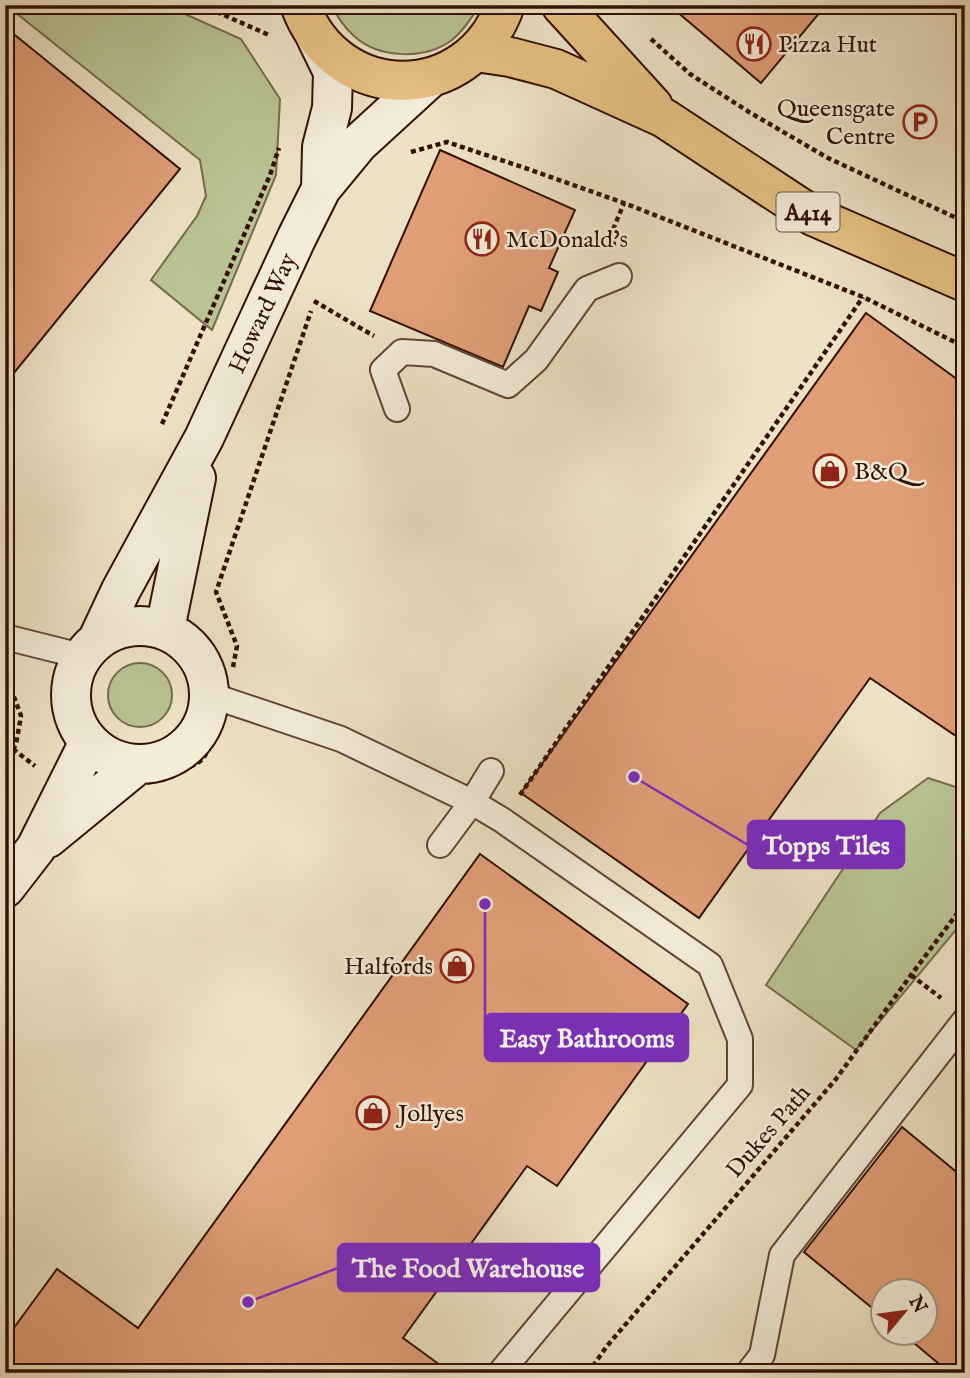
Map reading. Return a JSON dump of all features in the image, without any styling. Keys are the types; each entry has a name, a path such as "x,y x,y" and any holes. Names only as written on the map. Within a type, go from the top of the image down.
{"highway":[{"path":"296,21 350,68 369,76 410,81 447,72 476,52 498,23 505,5"},
{"name":"A414","path":"561,5 664,118"},
{"name":"A414","path":"476,52 510,57 556,69 664,118 813,216 965,282"}],"street":[{"path":"296,21 333,72 332,108 322,146 321,189"},
{"path":"321,189 359,143 430,78"},
{"name":"Howard Way","path":"90,647 204,438 321,189"},
{"name":"Howard Way","path":"164,629 204,438"},
{"path":"142,625 164,629 183,639 198,655 218,698 196,737 180,752 159,762 137,765 119,762 89,743 76,723 70,701 72,677 90,647 120,628 142,625"},
{"path":"5,888 36,848 89,743"},
{"path":"36,848 137,765"}],"lane":[{"path":"397,409 383,370 402,352 434,354 508,384 536,360 587,289 620,276"},
{"path":"16,640 90,647"},
{"path":"218,698 341,739 472,802 502,820 710,965 740,1039 740,1086 499,1373"},
{"path":"440,845 491,771"},
{"path":"748,1373 762,1355 782,1255 965,1020"}],"path":[{"path":"201,5 296,21"},
{"path":"651,39 690,74 748,112 828,158 965,222"},
{"path":"160,428 270,175 283,138"},
{"path":"422,149 447,142 624,204 863,297 965,347"},
{"path":"620,276 612,232 624,204"},
{"path":"218,698 237,646 216,592 319,290"},
{"path":"502,820 863,297"},
{"path":"314,302 402,352"},
{"path":"5,765 16,744 22,716 9,683 16,640"},
{"name":"Dukes Path","path":"588,1373 607,1346 836,1079 965,903"},
{"path":"911,975 943,999"}],"green space":[{"path":"6,5 165,5 241,39 280,99 276,175 212,330 151,280 197,216 206,196 200,160"},
{"path":"332,5 479,5 460,32 441,47 416,54 402,54 389,53 364,44 344,25"},
{"path":"140,663 158,669 166,677 172,695 166,713 158,721 140,727 122,721 114,713 108,695 114,677 122,669"},
{"path":"928,778 965,790 965,919 856,1050 766,985 880,813"}],"building":[{"name":"Pizza Hut","path":"669,5 826,5 761,83"},
{"path":"5,27 180,169 5,384"},
{"name":"McDonald's","path":"440,150 575,210 549,268 558,272 541,311 529,306 503,367 370,311"},
{"path":"866,313 965,385 965,742 870,678 699,918 521,793"},
{"path":"480,854 688,1004 557,1186 527,1166 403,1338 451,1373 5,1373 5,1340 57,1269 138,1328"},
{"path":"902,1127 965,1179 965,1373 950,1373 918,1346 939,1346 939,1276 869,1276 869,1305 804,1252"}],"place":[{"name":"Pizza Hut","path":"754,44"},
{"name":"Queensgate Centre","path":"920,122"},
{"name":"McDonald's","path":"482,239"},
{"name":"B&Q","path":"830,471"},
{"name":"Topps Tiles","path":"634,777"},
{"name":"Easy Bathrooms","path":"485,904"},
{"name":"Halfords","path":"457,966"},
{"name":"Jollyes","path":"373,1113"},
{"name":"The Food Warehouse","path":"248,1302"}]}
